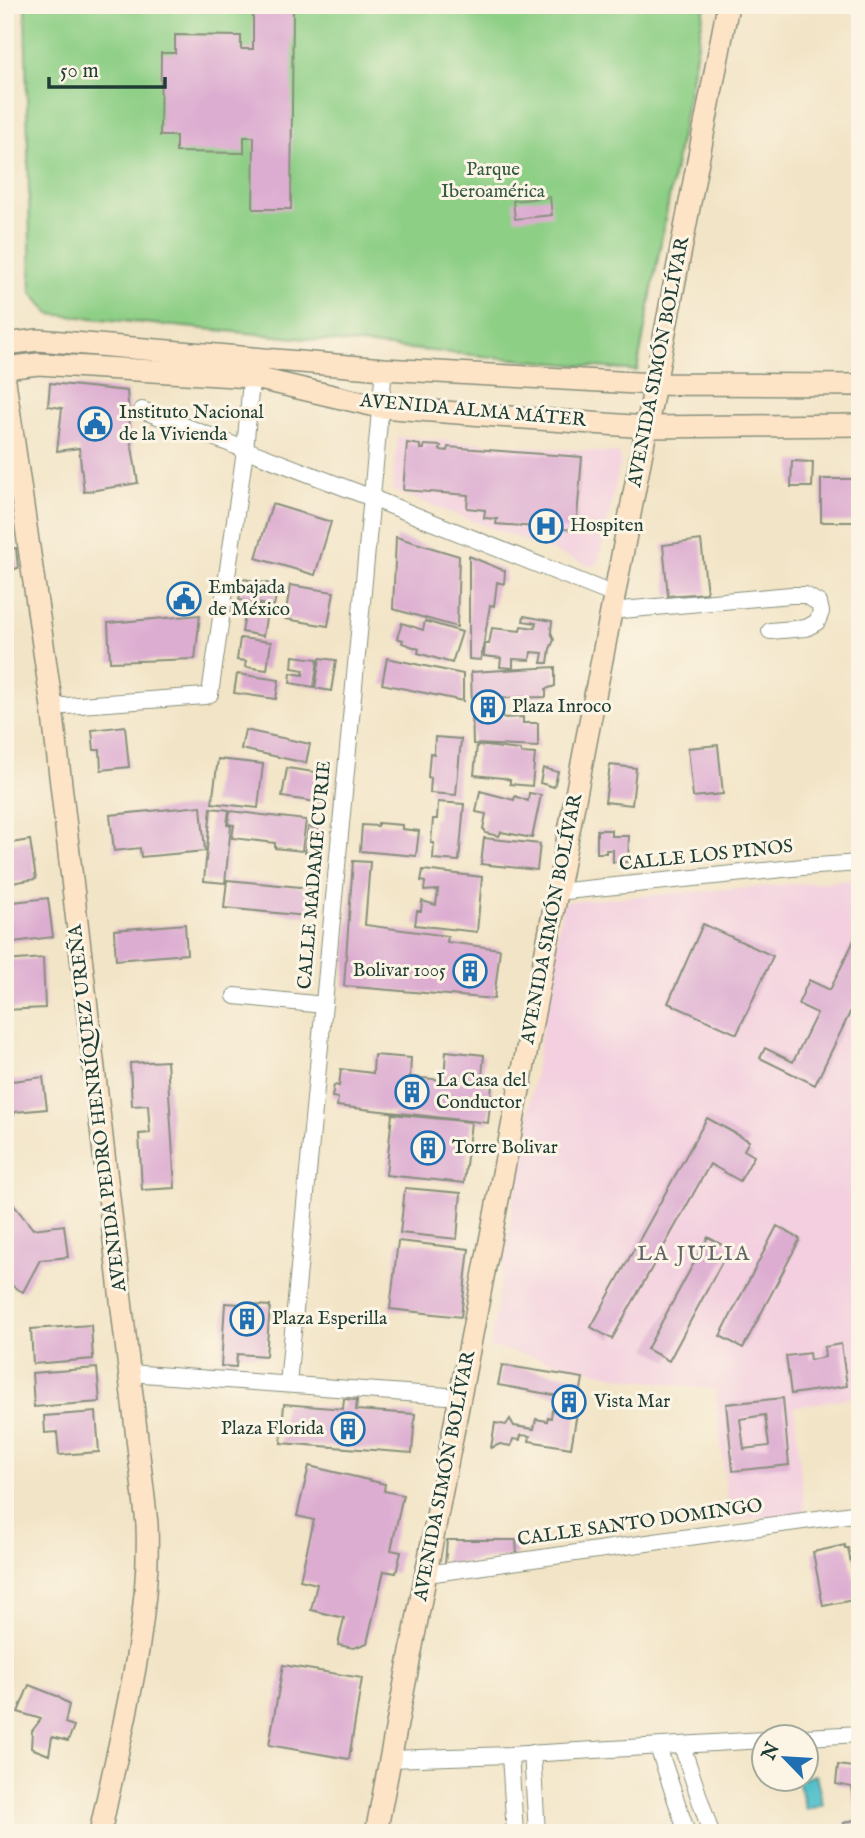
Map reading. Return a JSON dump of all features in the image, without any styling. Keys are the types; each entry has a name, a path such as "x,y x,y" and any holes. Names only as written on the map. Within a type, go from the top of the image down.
{"main road":[{"name":"AVENIDA SIMÓN BOLÍVAR","path":"376,1833 728,5"},
{"name":"AVENIDA ALMA MÁTER","path":"5,344 38,340 252,368 380,407 646,427 860,425"},
{"name":"AVENIDA ALMA MÁTER","path":"5,368 38,364 384,369 654,384 860,385"},
{"name":"AVENIDA PEDRO HENRÍQUEZ UREÑA","path":"5,381 52,706 148,1524 144,1622 100,1833"}],"street":[{"path":"52,706 210,694 245,451 252,368"},
{"name":"CALLE MADAME CURIE","path":"288,1384 384,369"},
{"path":"142,410 372,498 612,603 791,595 813,598 819,603 821,611 817,622 806,628 770,631"},
{"name":"CALLE LOS PINOS","path":"556,892 860,863"},
{"path":"235,996 324,1004"},
{"path":"129,1373 461,1397"},
{"name":"CALLE SANTO DOMINGO","path":"427,1574 860,1513"},
{"path":"820,1736 860,1734"},
{"path":"390,1759 750,1741"},
{"path":"682,1746 711,1833"},
{"path":"657,1747 687,1833"},
{"path":"532,1753 537,1833"},
{"path":"510,1755 515,1833"}],"shaded area":[{"name":"Hospiten","path":"398,437 618,453 621,459 598,565 591,566 392,490"},
{"path":"860,879 860,1396 794,1407 805,1513 730,1521 715,1390 626,1378 490,1347 563,902"}],"green space":[{"name":"Parque Iberoamérica","path":"25,5 705,5 637,371 50,314 31,292"}],"water":[{"path":"801,1792 820,1792 823,1805 806,1810"}],"building":[{"path":"253,5 293,5 291,209 253,209 254,137 244,137 244,153 176,152 176,136 160,136 161,53 175,53 175,35 241,36 241,49 253,49"},
{"path":"550,197 552,215 515,219 513,201"},
{"name":"Instituto Nacional de la Vivienda","path":"50,383 127,391 138,483 84,492 79,448 57,451 62,408 48,406"},
{"path":"407,443 420,445 420,449 424,449 424,445 441,446 440,450 447,451 448,447 582,457 576,530 496,524 497,519 484,518 485,510 467,508 468,495 403,490"},
{"path":"792,461 813,462 812,487 791,487"},
{"path":"821,479 855,479 855,522 821,522"},
{"path":"272,504 331,522 315,575 256,558"},
{"path":"396,537 459,556 457,627 393,609"},
{"path":"701,540 707,593 668,596 663,545"},
{"path":"16,548 18,568 5,572 5,549"},
{"path":"469,556 505,571 504,584 497,582 494,606 490,605 481,660 469,659"},
{"path":"243,579 278,585 274,606 239,600"},
{"path":"290,585 334,592 328,626 285,619"},
{"path":"247,604 268,607 263,636 242,632"},
{"path":"200,615 195,659 110,662 108,623"},
{"path":"524,616 552,621 551,632 554,640 548,663 541,663 543,653 531,652 530,660 513,659 513,668 500,667 501,658 484,656 485,644 489,644 492,628 520,631 521,626 535,628 536,623 523,621"},
{"path":"425,621 462,632 452,663 418,653 419,649 402,643 403,640 397,638 402,623 423,630"},
{"path":"240,638 271,642 267,670 245,667 246,661 237,660"},
{"path":"293,656 318,659 314,687 290,683 291,673 303,675 304,670 292,668"},
{"path":"320,658 336,660 331,691 315,688"},
{"path":"387,658 463,674 463,701 382,684"},
{"name":"Plaza Inroco","path":"555,667 555,686 546,689 546,697 503,698 503,718 523,717 523,723 538,723 538,747 473,744 471,672"},
{"path":"237,674 279,680 276,699 234,693"},
{"path":"125,726 129,767 101,770 100,750 94,750 92,730"},
{"path":"245,730 310,744 306,763 241,749"},
{"path":"435,737 461,739 456,795 430,793 430,753 434,754"},
{"path":"477,745 535,754 532,786 510,784 510,780 503,778 474,775"},
{"path":"718,745 723,794 693,797 688,748"},
{"path":"218,759 263,764 258,808 212,803"},
{"path":"610,765 636,768 632,805 605,802"},
{"path":"287,768 328,774 324,803 282,797"},
{"path":"543,768 558,772 554,787 540,783"},
{"path":"480,791 514,800 515,796 528,801 529,793 541,795 532,838 501,832 499,836 485,833 483,829 486,814 476,812"},
{"path":"438,802 464,804 459,861 433,859 433,819 437,819"},
{"path":"201,806 205,851 141,857 140,848 114,851 110,815"},
{"path":"211,808 229,810 227,825 231,826 225,883 204,881"},
{"path":"230,811 306,820 302,851 275,848 275,843 232,838 234,825 228,824"},
{"path":"378,823 402,825 402,829 419,831 416,856 360,851 362,825 378,826"},
{"path":"308,827 323,829 320,854 305,852"},
{"path":"597,830 611,830 611,836 629,836 628,862 613,862 613,850 597,853"},
{"path":"484,838 540,844 537,870 481,864"},
{"path":"30,840 36,879 5,884 5,844"},
{"path":"353,861 370,862 365,925 448,936 447,942 500,949 494,999 344,986"},
{"path":"423,870 482,877 477,932 415,925 422,901 436,905 438,890 424,891 425,882 421,881"},
{"path":"227,880 310,888 307,916 224,908"},
{"path":"48,898 53,937 5,943 5,903"},
{"path":"185,924 187,954 116,960 114,930"},
{"path":"703,924 773,956 737,1034 668,1003"},
{"path":"860,928 860,992 815,1085 760,1058 765,1048 793,1062 817,1013 798,1004 809,980 830,990"},
{"path":"43,958 45,1008 5,1010 5,961"},
{"name":"La Casa del Conductor","path":"446,1051 484,1055 481,1085 492,1086 488,1123 337,1106 338,1098 332,1097 334,1085 339,1086 341,1069 373,1073 374,1055 411,1058 410,1077 444,1080"},
{"path":"167,1061 175,1188 142,1190 139,1134 150,1133 148,1105 132,1106 130,1063"},
{"path":"5,1070 13,1081 43,1077 47,1109 15,1112 5,1137"},
{"name":"Torre Bolivar","path":"392,1114 471,1122 464,1183 386,1175"},
{"path":"707,1118 749,1141 744,1150 754,1156 740,1181 710,1164 612,1339 591,1327"},
{"path":"405,1188 461,1193 457,1239 400,1233"},
{"path":"13,1204 33,1229 64,1225 68,1257 40,1260 23,1292 5,1282 5,1253 10,1243 5,1237 5,1211"},
{"path":"777,1226 800,1239 743,1348 720,1336"},
{"path":"708,1237 729,1249 669,1361 647,1349"},
{"path":"398,1241 469,1249 461,1317 390,1309"},
{"name":"Plaza Esperilla","path":"225,1303 270,1306 266,1356 237,1354 236,1367 221,1366"},
{"path":"91,1325 93,1359 33,1364 31,1329"},
{"path":"841,1344 847,1386 791,1394 786,1356 809,1353 810,1360 825,1357 824,1347"},
{"name":"Vista Mar","path":"502,1365 583,1378 571,1448 529,1441 530,1436 521,1435 520,1440 513,1439 511,1446 500,1444 491,1448 495,1423 506,1425 510,1419 514,1426 534,1429 536,1419 547,1421 548,1417 551,1418 552,1410 558,1408 559,1396 498,1385"},
{"path":"97,1368 100,1402 34,1407 32,1373"},
{"path":"783,1398 789,1465 733,1471 726,1404","holes":["765,1415 769,1446 744,1449 740,1419"]},
{"name":"Plaza Florida","path":"344,1399 357,1400 356,1410 415,1414 412,1453 281,1443 284,1404 343,1409"},
{"path":"96,1412 99,1452 59,1455 57,1432 45,1433 44,1416"},
{"path":"309,1466 385,1484 384,1491 403,1495 391,1550 401,1552 396,1573 384,1571 367,1643 354,1648 338,1645 344,1618 311,1610 317,1584 300,1580 314,1520 297,1516"},
{"path":"447,1540 516,1540 517,1555 445,1565"},
{"path":"845,1545 845,1548 848,1548 858,1599 823,1606 813,1552"},
{"path":"283,1665 362,1678 349,1759 269,1745"},
{"path":"29,1685 57,1696 69,1705 65,1723 74,1726 68,1741 52,1737 49,1755 31,1748 32,1731 41,1719 18,1712"},
{"path":"838,1765 860,1768 860,1833 847,1833 844,1823 857,1819 852,1787 836,1784"}],"place":[{"name":"Instituto Nacional de la Vivienda","path":"95,424"},
{"name":"Hospiten","path":"546,526"},
{"name":"Embajada de México","path":"184,599"},
{"name":"Plaza Inroco","path":"488,707"},
{"name":"Bolivar 1005","path":"470,971"},
{"name":"La Casa del Conductor","path":"412,1092"},
{"name":"Torre Bolivar","path":"428,1148"},
{"name":"Plaza Esperilla","path":"247,1319"},
{"name":"Vista Mar","path":"569,1402"},
{"name":"Plaza Florida","path":"348,1429"}],"district":[{"name":"LA JULIA","path":"694,1254"}]}
